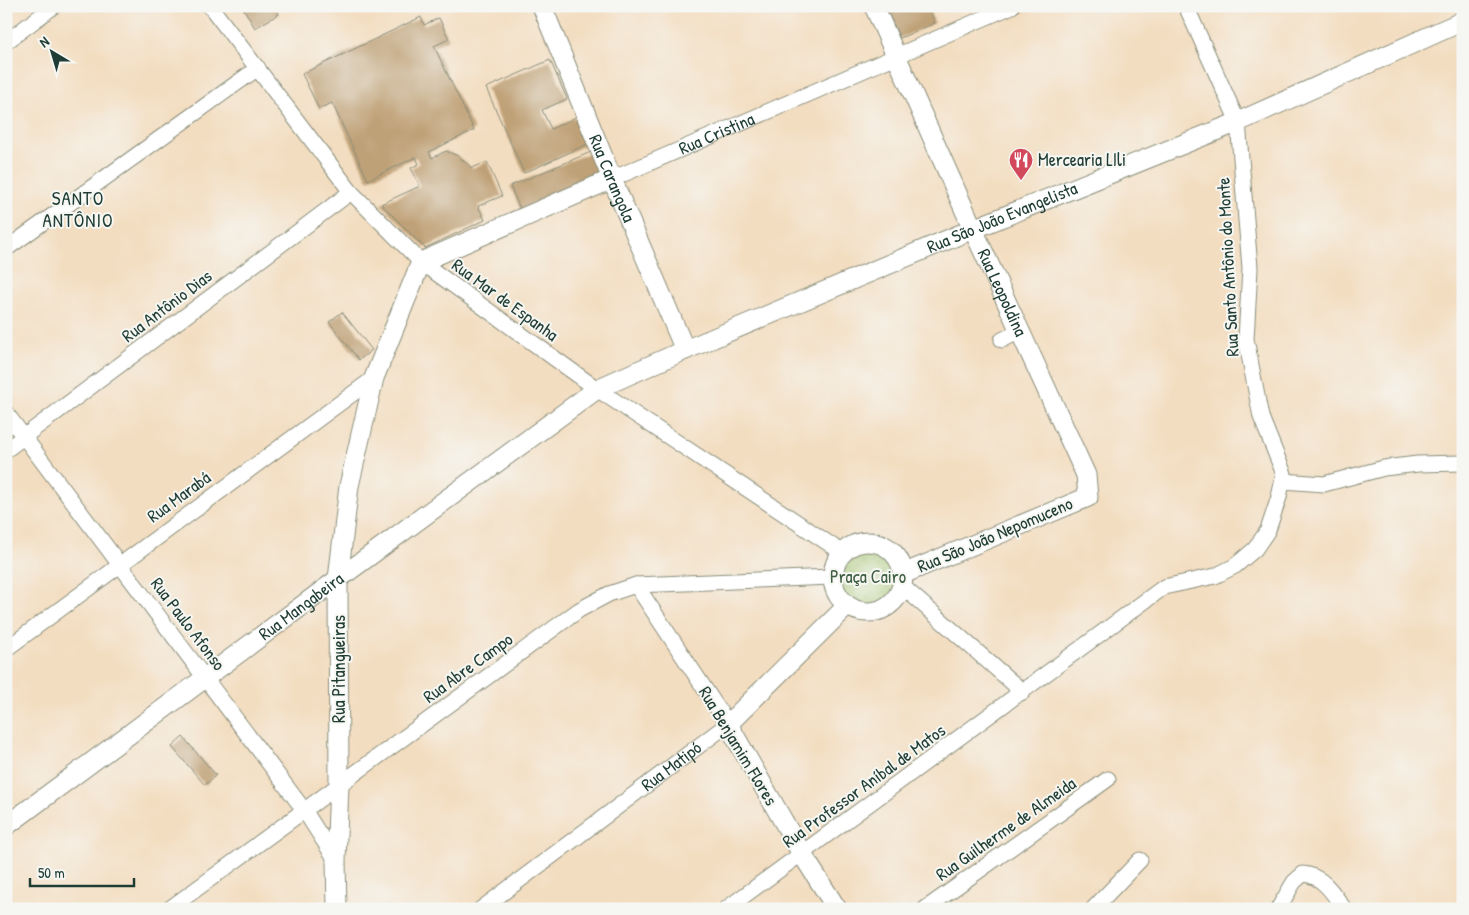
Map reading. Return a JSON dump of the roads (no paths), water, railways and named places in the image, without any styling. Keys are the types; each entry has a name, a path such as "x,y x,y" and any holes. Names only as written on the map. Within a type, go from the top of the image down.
{"street":[{"path":"6,42 54,6"},
{"name":"Rua Mar de Espanha","path":"210,6 350,192 420,262 597,389 843,552"},
{"name":"Rua Carangola","path":"542,6 612,179 685,350"},
{"name":"Rua Leopoldina","path":"874,6 973,229 1086,475 1088,497"},
{"name":"Rua Cristina","path":"420,262 1012,6"},
{"name":"Rua Santo Antônio do Monte","path":"1023,692 1164,587 1215,576 1235,566 1255,550 1268,530 1279,497 1284,474 1261,416 1246,339 1250,268 1238,122 1186,6"},
{"name":"Rua São João Evangelista","path":"597,389 973,229 1238,122 1463,21"},
{"path":"6,249 258,68"},
{"name":"Rua Antônio Dias","path":"6,450 350,192"},
{"name":"Rua Pitangueiras","path":"337,909 336,860 339,786 338,579 349,486 374,378 420,262"},
{"path":"1002,340 1020,331"},
{"name":"Rua Marabá","path":"6,648 374,378"},
{"name":"Rua Mangabeira","path":"6,826 597,389"},
{"name":"Rua Paulo Afonso","path":"6,413 304,810 336,860"},
{"path":"1282,481 1324,484 1384,468 1418,464 1463,463"},
{"name":"Rua São João Nepomuceno","path":"903,580 1088,497"},
{"path":"870,542 880,544 889,549 901,564 903,580 898,597 880,611 868,613 857,611 847,606 837,594 832,577 836,561 843,552 860,543 870,542"},
{"name":"Rua Abre Campo","path":"169,909 579,610 609,594 636,585 832,577"},
{"path":"903,580 1023,692"},
{"name":"Rua Benjamim Flores","path":"636,585 728,724 802,854 837,909"},
{"name":"Rua Matipó","path":"481,909 728,724 847,606"},
{"name":"Rua Professor Aníbal de Matos","path":"726,909 1023,692"},
{"name":"Rua Guilherme de Almeida","path":"925,909 1108,779"},
{"path":"1093,909 1140,860"},
{"path":"1278,909 1294,882 1303,874 1311,874 1332,890 1344,909"}],"place":[{"name":"Mercearia LIli","path":"1021,181"}],"district":[{"name":"SANTO ANTÔNIO","path":"78,209"}],"park label":[{"name":"Praça Cairo","path":"868,577"}]}
